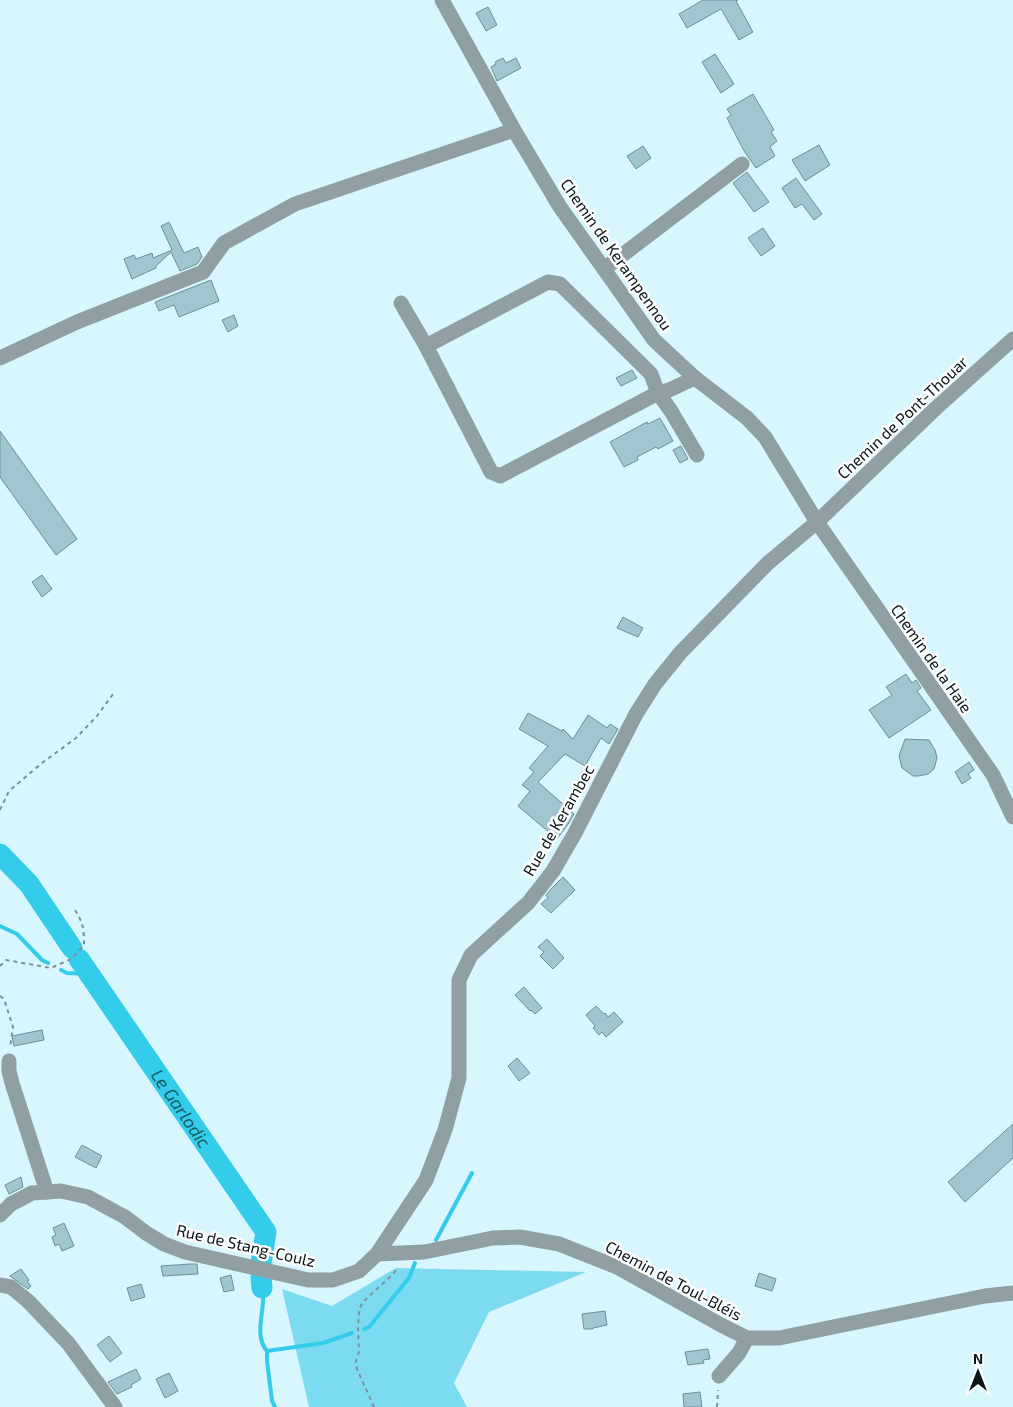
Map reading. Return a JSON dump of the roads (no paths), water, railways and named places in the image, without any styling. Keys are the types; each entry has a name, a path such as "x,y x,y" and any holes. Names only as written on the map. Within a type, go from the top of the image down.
{"street":[{"name":"Chemin de Kerampennou","path":"442,0 514,130 560,208 654,340 695,378 747,418 765,437 817,522"},
{"path":"0,358 77,322 203,272 224,243 295,204 514,130"},
{"path":"604,269 742,164"},
{"path":"426,346 548,282 560,284 650,374 664,391 671,411 697,455"},
{"path":"401,303 426,346 491,472 500,476 664,391 695,378"},
{"name":"Chemin de Pont-Thouar","path":"817,522 936,408 1013,339"},
{"name":"Chemin de la Haie","path":"817,522 993,775 1013,817"},
{"name":"Rue de Kerambec","path":"377,1254 426,1180 445,1130 459,1078 459,980 470,955 528,903 553,871 575,833 636,714 660,677 681,652 768,563 817,522"},
{"path":"9,1061 12,1083 46,1192"},
{"name":"Rue de Stang-Coulz","path":"0,1215 11,1204 32,1193 61,1191 88,1197 124,1217 152,1237 185,1252 308,1280 334,1280 359,1271 377,1254"},
{"name":"Chemin de Toul-Bléis","path":"377,1254 424,1252 493,1238 520,1237 559,1244 617,1266 747,1338 779,1338 985,1296 1013,1293"},
{"path":"0,1285 12,1287 28,1300 68,1343 115,1407"},
{"name":"Chemin de Toul-Bléis","path":"719,1376 739,1353 747,1338"}],"waterway":[{"name":"Le Garlodic","path":"0,854 29,884 72,948"},
{"path":"0,926 17,934 42,960 48,963"},
{"name":"Le Garlodic","path":"79,959 266,1232 261,1263"},
{"path":"61,970 67,973 90,974"},
{"path":"436,1240 472,1173"},
{"path":"364,1329 369,1327 409,1278 415,1263"},
{"name":"Le Garlodic","path":"261,1277 262,1288"},
{"name":"Le Garlodic","path":"263,1296 260,1332 263,1345 267,1351 272,1401 275,1407"},
{"path":"267,1351 323,1343 352,1333"}]}
